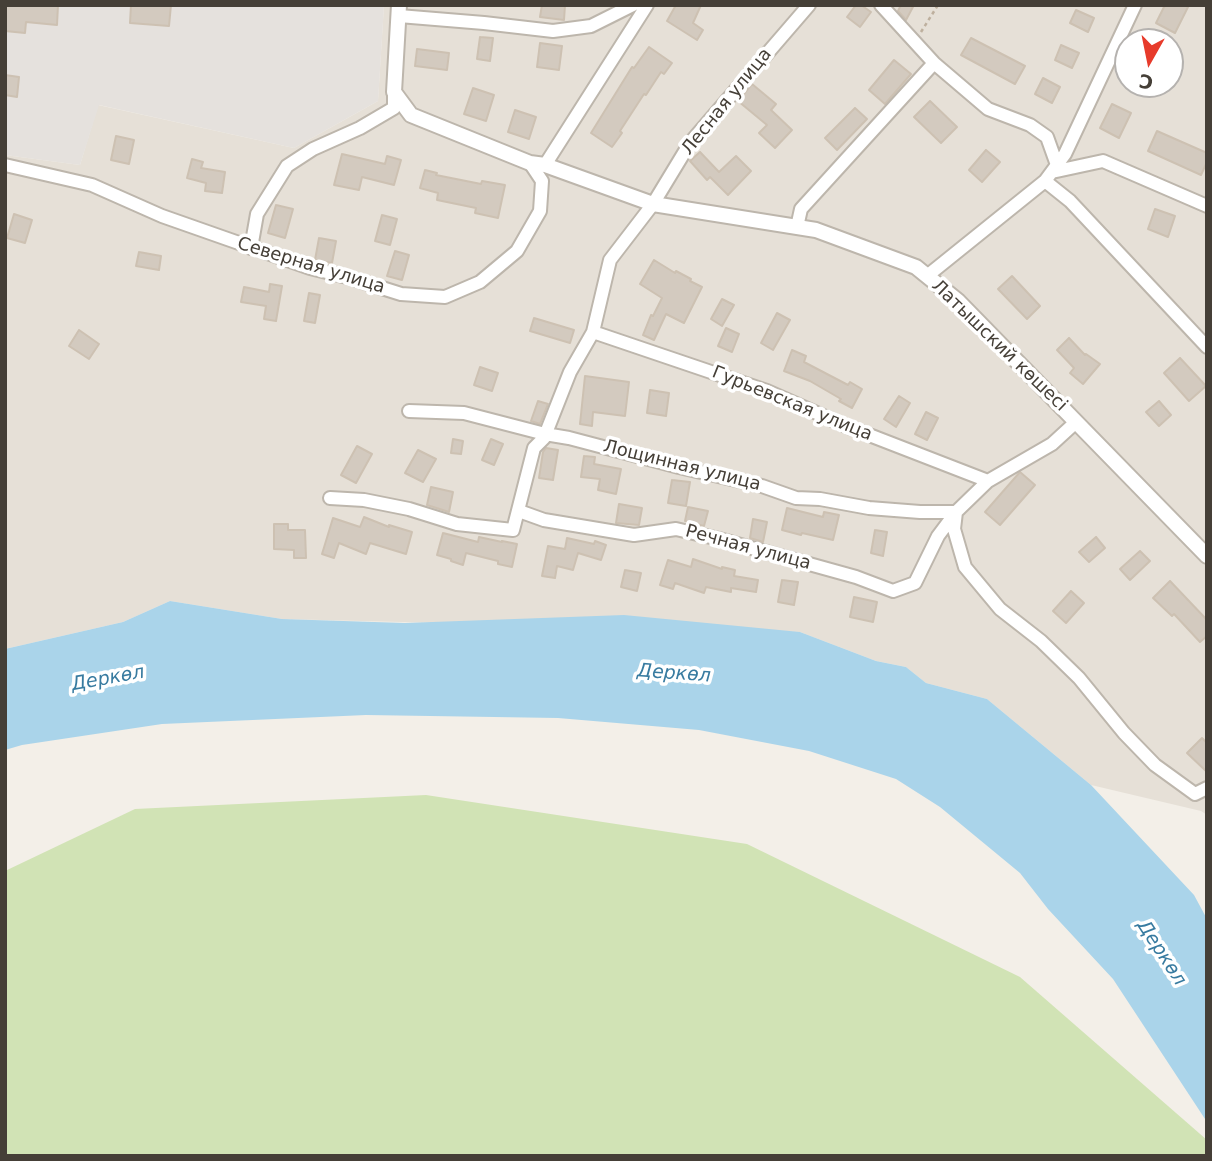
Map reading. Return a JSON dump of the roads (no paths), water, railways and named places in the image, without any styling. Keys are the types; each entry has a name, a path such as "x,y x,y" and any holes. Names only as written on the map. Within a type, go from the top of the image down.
{"street":[{"path":"251,248 257,214 287,166 313,149 360,128 394,108 399,10 553,31 591,26 634,5"},
{"path":"545,165 646,5"},
{"name":"Лесная улица","path":"330,498 364,500 409,509 457,524 513,530 534,448 544,438 570,372 593,332 610,260 653,204 690,143 808,5"},
{"path":"881,5 934,63 988,109 1030,124 1047,137 1051,173 1070,201 1207,347"},
{"path":"927,276 1051,173 1065,154 1135,5"},
{"path":"797,227 801,209 934,63"},
{"name":"Латышский көшесі","path":"394,92 411,116 530,163 545,165 653,204 816,230 916,267 958,301 1207,556"},
{"path":"1051,173 1103,161 1207,206"},
{"name":"Северная улица","path":"5,165 92,185 162,216 310,268 401,295 445,297 480,282 517,251 540,211 542,181 530,163"},
{"name":"Гурьевская улица","path":"593,332 767,391 846,426 988,481"},
{"name":"Лощинная улица","path":"409,411 464,413 678,467 750,482 796,498 820,499 869,508 956,512"},
{"path":"1076,422 1052,444 988,481 956,512 954,529 965,567 1000,608 1041,641 1079,678 1124,733 1155,765 1195,794 1207,788"},
{"name":"Речная улица","path":"519,511 544,520 634,535 676,529 856,577 893,591 915,583 938,536 956,512"}],"water":[{"name":"Деркөл","path":"170,601 282,619 405,623 624,615 800,632 876,661 906,667 926,683 987,699 1091,785 1194,895 1207,919 1207,1122 1113,979 1048,909 1020,873 940,807 896,779 809,751 699,730 558,718 366,715 162,724 22,745 5,750 5,649 123,622"}]}
